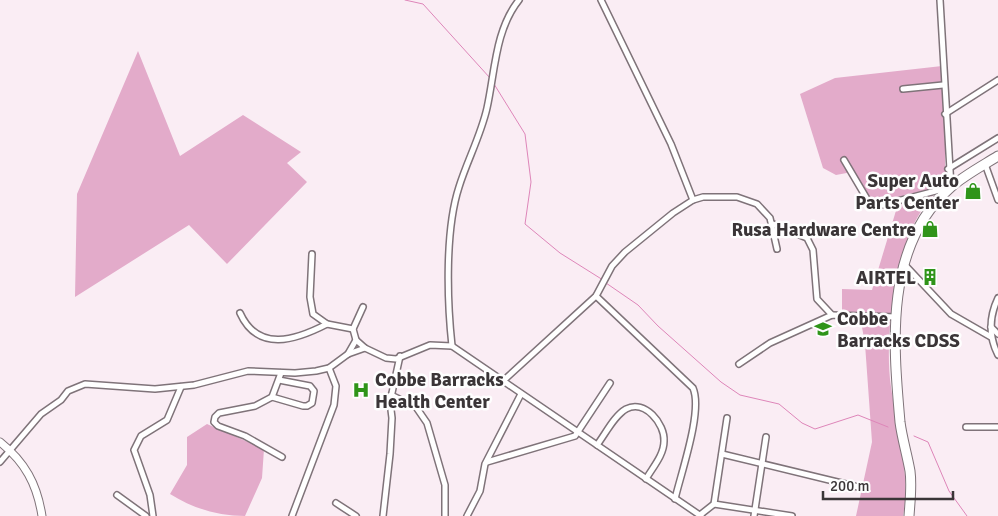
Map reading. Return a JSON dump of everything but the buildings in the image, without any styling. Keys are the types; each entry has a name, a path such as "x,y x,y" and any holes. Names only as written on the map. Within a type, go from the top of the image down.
{"highway":[{"path":"909,516 910,479 900,424 895,356 897,316 904,264 908,248 924,219 951,187 998,156"}],"main road":[{"path":"0,442 11,451 32,479 42,516"}],"street":[{"path":"452,346 449,315 450,238 458,188 486,111 499,44 506,22 519,0"},
{"path":"601,0 671,144 694,200"},
{"path":"844,160 870,204 882,206 951,187 948,169 943,85 940,0"},
{"path":"945,114 998,80"},
{"path":"903,89 943,85"},
{"path":"948,169 998,138"},
{"path":"985,164 998,200"},
{"path":"503,381 596,296 612,266 625,252 673,213 694,200 720,197 748,200 767,212 773,224 777,249"},
{"path":"773,224 808,238 813,250 817,300 832,316"},
{"path":"312,254 310,309 313,314 327,324 353,329"},
{"path":"904,264 951,314 994,335"},
{"path":"596,296 693,388 696,396 694,423 675,499"},
{"path":"998,298 991,326 998,355"},
{"path":"363,307 353,329 356,340 365,348 386,358 396,358 430,345 452,346 700,516 714,504 727,418"},
{"path":"240,313 245,323 256,335 268,339 298,337 327,324"},
{"path":"739,364 770,343 832,316 897,316"},
{"path":"348,354 356,340"},
{"path":"0,462 41,414 61,400 68,391 85,384 155,389 212,382 248,371 280,373 329,368 348,354 365,348"},
{"path":"383,516 390,454 391,395 400,356"},
{"path":"292,516 334,405 336,386 329,368"},
{"path":"272,397 280,373"},
{"path":"279,380 310,386 314,391 312,403 303,406 272,397 244,409 219,413 215,417 214,422 218,426 245,436 282,457"},
{"path":"487,462 575,436 610,383"},
{"path":"153,516 150,495 134,450 141,436 167,420 181,387"},
{"path":"469,515 480,491 487,462 521,394"},
{"path":"391,395 416,407 426,423 445,485 445,516"},
{"path":"597,445 619,414 628,408 637,406 646,410 658,419 664,442 661,455 646,478"},
{"path":"966,427 998,427"},
{"path":"754,513 766,437"},
{"path":"722,454 858,487"},
{"path":"118,495 146,516"},
{"path":"336,503 356,516"},
{"path":"714,504 754,513 792,516"}],"shaded area":[{"path":"138,51 180,156 243,115 301,152 287,163 307,182 227,264 189,225 75,297 77,194"},
{"path":"942,66 945,114 945,182 951,187 937,192 933,196 920,213 911,230 898,273 890,322 889,367 904,468 905,500 903,516 856,516 872,442 865,344 860,316 842,316 842,289 872,290 898,204 870,204 852,172 836,175 823,168 800,94 835,78"},
{"path":"207,424 264,449 262,478 245,516 225,515 206,510 170,494 187,465 187,437"}],"waterway":[{"path":"405,0 423,4 490,78"},
{"path":"494,84 525,134 531,182 525,224 560,253 603,280"},
{"path":"606,283 638,305 658,326 721,382 740,395 779,404 802,423 815,429 858,415 888,427"},
{"path":"914,436 928,442 949,491 967,516"}],"place":[{"name":"Super Auto Parts Center","path":"973,191"},
{"name":"Rusa Hardware Centre","path":"930,229"},
{"name":"AIRTEL","path":"930,277"},
{"name":"Cobbe Barracks CDSS","path":"823,329"},
{"name":"Cobbe Barracks Health Center","path":"361,390"}]}
